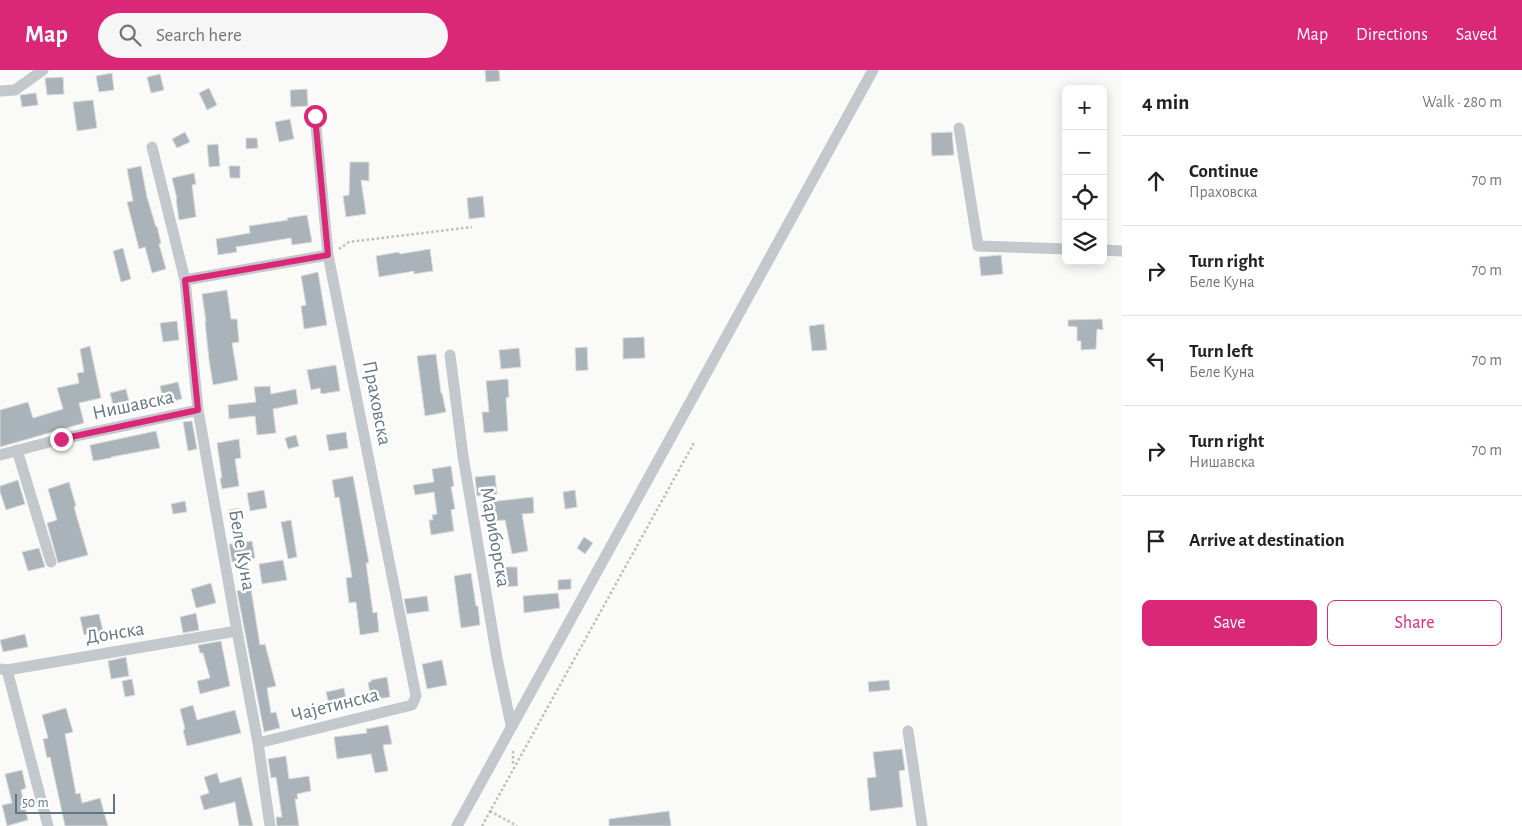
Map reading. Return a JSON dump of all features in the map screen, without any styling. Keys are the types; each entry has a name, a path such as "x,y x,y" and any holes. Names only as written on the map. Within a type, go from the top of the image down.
{"street":[{"path":"0,91 15,90 43,70"},
{"path":"457,826 873,70"},
{"name":"Праховска","path":"315,116 328,255 416,696"},
{"path":"959,128 978,246 1062,249"},
{"name":"Беле Куна","path":"152,147 185,280 198,410 258,743 270,826"},
{"path":"1107,250 1122,251"},
{"path":"185,280 328,255"},
{"name":"Мариборска","path":"450,355 466,475 497,658 511,725"},
{"name":"Нишавска","path":"0,455 61,439 198,410"},
{"path":"17,450 51,562"},
{"name":"Донска","path":"3,669 237,631"},
{"path":"3,669 48,826"},
{"name":"Чајетинска","path":"258,743 412,705 416,696"},
{"path":"908,731 922,826"}],"path":[{"path":"328,255 349,242 472,227"},
{"path":"482,826 695,441"},
{"path":"490,811 517,826"}],"building":[{"path":"485,70 499,70 500,81 486,82"},
{"path":"112,73 114,90 99,92 96,76"},
{"path":"160,74 164,90 151,93 147,77"},
{"path":"63,77 64,94 47,95 45,78"},
{"path":"209,88 217,105 207,110 199,93"},
{"path":"307,89 308,106 291,107 290,90"},
{"path":"36,93 38,105 22,107 20,95"},
{"path":"93,100 97,128 77,131 73,102"},
{"path":"290,119 294,139 279,142 275,122"},
{"path":"185,132 190,142 177,148 172,139"},
{"path":"952,132 954,155 932,156 931,133"},
{"path":"246,138 257,138 258,148 246,149"},
{"path":"218,144 220,166 209,167 207,145"},
{"path":"350,162 369,162 369,181 361,180 366,214 346,217 343,196 349,195"},
{"path":"141,166 166,269 152,273 145,247 139,249 127,202 133,201 127,169"},
{"path":"229,166 240,166 240,178 230,178"},
{"path":"194,173 196,184 192,185 196,217 179,220 172,178"},
{"path":"483,196 485,217 469,219 467,198"},
{"path":"307,215 312,242 292,245 291,238 236,247 237,252 218,255 216,239 250,233 249,226"},
{"path":"123,248 131,279 121,282 113,251"},
{"path":"430,249 433,271 414,274 414,271 379,277 376,256"},
{"path":"1001,255 1003,274 981,276 979,257"},
{"path":"318,272 327,325 304,329 301,306 306,305 301,276"},
{"path":"227,290 231,319 237,319 239,342 232,343 238,380 213,385 202,294"},
{"path":"1102,319 1103,330 1097,329 1096,349 1081,350 1081,341 1077,341 1077,327 1068,326 1068,320"},
{"path":"177,321 179,340 163,342 160,323"},
{"path":"824,324 827,350 812,351 809,326"},
{"path":"644,337 645,358 623,359 623,338"},
{"path":"90,346 101,398 79,403 84,423 0,447 0,410 28,402 33,418 63,409 57,388 79,383 77,373 84,372 80,349"},
{"path":"587,347 588,370 576,371 575,348"},
{"path":"519,348 521,367 501,369 499,350"},
{"path":"436,354 441,393 446,412 425,416 417,356"},
{"path":"336,365 340,391 321,394 320,388 311,390 307,370"},
{"path":"508,379 509,397 506,398 508,431 484,433 482,412 489,412 486,381"},
{"path":"178,382 182,399 164,403 160,386"},
{"path":"270,386 271,394 296,389 298,404 273,409 276,433 257,435 255,416 229,419 228,405 256,402 254,387"},
{"path":"126,389 129,401 113,405 110,393"},
{"path":"192,421 197,449 188,451 183,422"},
{"path":"156,431 160,448 93,461 90,445"},
{"path":"346,432 348,448 329,451 326,435"},
{"path":"296,435 299,446 288,449 285,438"},
{"path":"239,439 241,458 235,459 239,486 222,489 217,443"},
{"path":"451,466 454,486 451,487 455,509 451,510 454,531 431,535 429,520 433,520 432,515 437,514 434,492 415,495 413,485 434,482 432,469"},
{"path":"495,475 497,494 477,496 475,477"},
{"path":"353,476 369,563 366,563 373,613 377,612 379,632 360,635 356,602 349,603 346,578 352,577 339,497 335,498 332,480"},
{"path":"18,480 25,504 6,510 0,486"},
{"path":"69,482 88,555 58,563 47,523 57,520 48,489"},
{"path":"264,490 267,508 250,511 247,493"},
{"path":"575,490 577,507 565,509 563,492"},
{"path":"533,497 534,513 522,514 528,551 512,554 505,520 491,521 489,502"},
{"path":"185,501 187,512 173,514 171,504"},
{"path":"239,508 245,542 252,541 255,558 232,562 229,544 234,544 228,510"},
{"path":"291,520 297,557 288,559 281,522"},
{"path":"584,537 593,543 585,554 577,548"},
{"path":"39,548 45,567 28,571 22,552"},
{"path":"283,560 287,580 262,584 259,564"},
{"path":"500,567 517,567 518,586 501,587"},
{"path":"471,573 480,625 461,628 454,576"},
{"path":"571,579 571,589 558,590 558,580"},
{"path":"211,583 216,603 196,608 191,589"},
{"path":"251,589 260,645 265,644 276,686 267,688 271,713 276,712 280,728 264,732 237,591"},
{"path":"558,593 560,608 524,613 523,596"},
{"path":"427,596 429,611 407,614 404,599"},
{"path":"196,613 199,630 183,633 180,617"},
{"path":"99,614 103,631 84,635 80,617"},
{"path":"25,634 28,647 3,652 0,640"},
{"path":"221,641 230,686 200,694 197,681 210,678 203,653 200,653 198,645"},
{"path":"126,657 129,676 111,679 108,661"},
{"path":"442,660 447,685 427,689 422,664"},
{"path":"387,677 390,697 371,700 368,682"},
{"path":"132,679 135,695 125,697 122,681"},
{"path":"889,680 890,690 869,692 868,682"},
{"path":"344,688 347,706 330,709 326,692"},
{"path":"193,705 197,720 235,710 241,733 187,746 180,709"},
{"path":"66,708 73,732 65,734 76,794 80,793 82,803 100,798 108,826 65,826 50,757 47,758 43,739 48,738 42,715"},
{"path":"388,725 392,744 383,745 388,771 375,773 371,754 337,759 334,737 367,733 366,729"},
{"path":"902,749 905,770 899,771 903,807 870,811 867,778 876,777 873,752"},
{"path":"286,756 289,779 309,776 311,791 297,794 298,799 295,799 299,826 277,826 276,817 282,817 276,777 271,778 268,759"},
{"path":"22,770 26,788 21,790 28,820 7,826 2,805 12,803 5,774"},
{"path":"217,773 220,783 241,777 253,826 239,826 235,802 204,810 200,796 209,793 204,777"},
{"path":"669,811 671,826 609,826 609,819"}],"route":[{"path":"61,439 198,410 185,280 328,255 315,116"}]}
